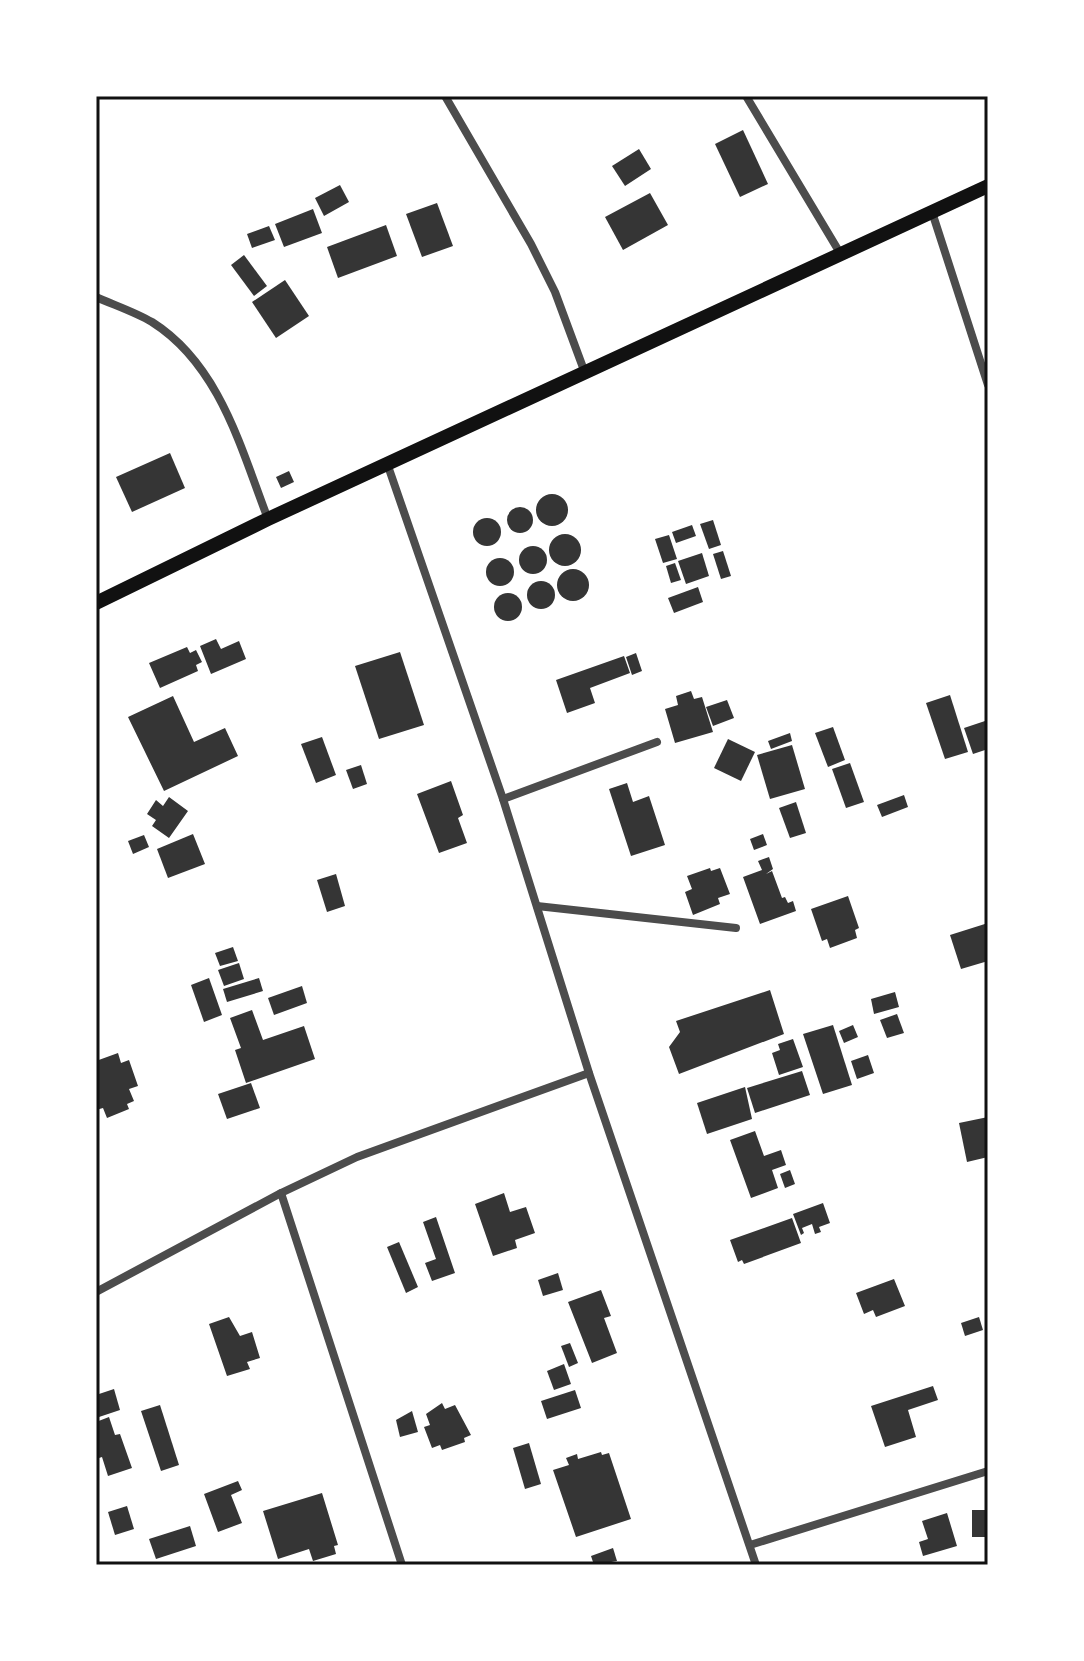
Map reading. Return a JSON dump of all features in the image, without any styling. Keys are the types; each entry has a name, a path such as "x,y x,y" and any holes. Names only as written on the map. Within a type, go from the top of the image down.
{"main road":[{"path":"96,603 268,519 988,186"}],"street":[{"path":"445,96 531,244 555,292 586,374"},
{"path":"746,96 840,253"},
{"path":"932,212 988,385"},
{"path":"96,297 151,322 171,337 209,381 227,413 268,519"},
{"path":"388,466 503,799 589,1073 756,1565"},
{"path":"503,799 657,742"},
{"path":"537,906 736,928"},
{"path":"96,1292 281,1193 433,1127 589,1073"},
{"path":"281,1193 402,1565"},
{"path":"750,1545 988,1471"}],"building":[{"path":"743,130 768,184 740,197 715,144"},
{"path":"639,149 651,169 625,186 612,166"},
{"path":"340,185 349,202 324,216 315,198"},
{"path":"650,193 668,225 623,250 605,217"},
{"path":"437,203 453,246 422,257 406,214"},
{"path":"313,209 322,233 284,247 275,224"},
{"path":"386,225 397,256 338,278 327,247"},
{"path":"269,226 275,240 252,248 247,234"},
{"path":"244,255 267,286 254,296 231,265"},
{"path":"285,280 309,316 276,338 252,302"},
{"path":"170,453 185,488 132,512 116,477"},
{"path":"289,471 294,482 281,488 276,477"},
{"path":"552,494 563,499 568,510 563,521 552,526 541,521 536,510 541,499"},
{"path":"520,507 530,510 533,520 530,530 520,533 510,530 507,520 510,510"},
{"path":"487,518 497,522 501,532 497,542 487,546 477,542 473,532 477,522"},
{"path":"713,520 721,545 709,549 700,524"},
{"path":"692,525 696,536 676,543 672,532"},
{"path":"565,534 576,539 581,550 576,561 565,566 554,561 549,550 554,539"},
{"path":"669,535 677,559 663,563 655,539"},
{"path":"533,546 543,550 547,560 543,570 533,574 523,570 519,560 523,550"},
{"path":"723,551 731,576 721,579 713,554"},
{"path":"702,553 709,576 686,584 678,561"},
{"path":"500,558 510,562 514,572 510,582 500,586 490,582 486,572 490,562"},
{"path":"675,563 681,580 671,583 666,566"},
{"path":"573,569 584,574 589,585 584,596 573,601 562,596 557,585 562,574"},
{"path":"541,581 551,585 555,595 551,605 541,609 531,605 527,595 531,585"},
{"path":"698,587 703,602 674,613 668,598"},
{"path":"508,593 518,597 522,607 518,617 508,621 498,617 494,607 498,597"},
{"path":"216,639 221,649 239,641 246,659 211,674 200,646"},
{"path":"187,647 190,653 196,650 202,662 196,665 198,671 160,688 149,663"},
{"path":"400,652 424,725 379,739 355,666"},
{"path":"636,653 642,671 632,675 626,657"},
{"path":"624,656 630,673 590,688 595,703 567,713 556,680"},
{"path":"691,691 694,699 702,697 713,732 675,743 665,709 678,705 676,696"},
{"path":"950,695 968,752 945,759 926,703"},
{"path":"173,696 194,742 225,728 238,756 164,791 128,717"},
{"path":"727,700 734,718 713,726 706,707"},
{"path":"988,720 988,749 973,754 964,728"},
{"path":"833,727 845,760 828,767 815,733"},
{"path":"790,733 792,741 771,749 768,741"},
{"path":"322,737 336,775 316,783 301,744"},
{"path":"728,739 755,752 741,781 714,768"},
{"path":"792,745 805,789 770,799 757,755"},
{"path":"850,763 864,802 846,808 832,769"},
{"path":"361,765 367,784 353,789 346,770"},
{"path":"451,781 463,815 458,818 467,843 439,853 417,794"},
{"path":"627,783 633,802 649,796 665,845 631,856 609,789"},
{"path":"904,795 908,807 882,817 877,805"},
{"path":"169,797 188,811 169,838 152,826 156,820 147,814 156,800 163,806"},
{"path":"796,802 806,833 790,838 779,808"},
{"path":"193,834 205,864 168,878 157,849"},
{"path":"763,834 767,845 754,850 750,839"},
{"path":"144,835 149,847 133,854 128,841"},
{"path":"769,857 773,869 766,874 772,871 782,898 785,897 788,903 793,901 796,911 760,924 743,877 762,870 758,861"},
{"path":"710,868 711,871 720,868 730,894 718,898 720,904 693,915 685,892 692,889 687,876"},
{"path":"336,874 345,906 327,912 317,880"},
{"path":"848,896 859,928 855,930 857,938 830,948 827,939 822,941 811,909"},
{"path":"988,923 988,961 961,969 950,935"},
{"path":"233,947 238,961 220,966 215,953"},
{"path":"239,963 244,979 224,986 218,970"},
{"path":"209,978 222,1015 204,1022 191,985"},
{"path":"259,978 263,991 227,1002 223,989"},
{"path":"302,986 307,1003 274,1015 268,998"},
{"path":"770,990 784,1034 679,1074 669,1047 680,1032 676,1021"},
{"path":"895,992 899,1007 874,1014 871,999"},
{"path":"252,1010 263,1040 304,1026 315,1059 246,1083 235,1050 241,1048 230,1018"},
{"path":"897,1014 904,1033 887,1038 880,1020"},
{"path":"833,1025 852,1085 823,1094 803,1034"},
{"path":"853,1025 858,1037 844,1043 839,1031"},
{"path":"793,1039 803,1067 779,1075 772,1053 780,1050 778,1044"},
{"path":"118,1053 121,1063 129,1060 138,1086 129,1089 134,1101 127,1104 129,1109 107,1118 103,1108 96,1110 96,1061"},
{"path":"868,1055 874,1073 857,1079 851,1061"},
{"path":"802,1071 810,1095 755,1113 747,1088"},
{"path":"251,1083 260,1108 227,1119 218,1094"},
{"path":"745,1087 752,1119 707,1134 697,1103"},
{"path":"988,1117 988,1157 967,1162 959,1123"},
{"path":"755,1131 764,1156 781,1150 786,1165 772,1170 778,1188 751,1198 730,1140"},
{"path":"790,1170 795,1184 785,1188 780,1174"},
{"path":"504,1193 510,1212 526,1207 535,1233 515,1240 517,1248 493,1256 475,1204"},
{"path":"823,1203 830,1223 819,1227 821,1232 815,1234 812,1224 802,1228 804,1233 801,1235 793,1214"},
{"path":"436,1217 455,1273 432,1281 425,1263 436,1259 423,1222"},
{"path":"792,1218 801,1243 744,1264 742,1260 738,1262 730,1240"},
{"path":"399,1242 418,1287 406,1293 387,1247"},
{"path":"558,1273 563,1290 543,1296 538,1280"},
{"path":"894,1279 905,1306 876,1317 873,1310 864,1314 856,1293"},
{"path":"601,1290 611,1316 604,1318 617,1353 592,1363 568,1302"},
{"path":"229,1317 240,1336 252,1332 260,1358 247,1362 250,1369 227,1376 209,1324"},
{"path":"979,1317 983,1330 965,1336 961,1323"},
{"path":"570,1343 578,1363 569,1367 561,1346"},
{"path":"564,1364 571,1384 554,1390 547,1371"},
{"path":"933,1386 938,1400 908,1410 916,1437 885,1447 871,1406"},
{"path":"114,1389 120,1410 96,1418 96,1395"},
{"path":"575,1390 581,1408 547,1419 541,1401"},
{"path":"442,1403 445,1409 455,1405 471,1435 464,1438 465,1442 442,1450 440,1445 432,1448 424,1427 430,1425 426,1414"},
{"path":"160,1405 179,1465 161,1471 141,1411"},
{"path":"412,1411 418,1432 400,1437 396,1420"},
{"path":"109,1417 115,1435 120,1434 132,1468 108,1476 102,1457 96,1459 96,1422"},
{"path":"529,1443 541,1484 525,1489 513,1448"},
{"path":"601,1452 602,1455 609,1453 631,1519 576,1537 553,1470 569,1465 566,1458 577,1454 578,1459"},
{"path":"238,1481 242,1490 231,1495 242,1523 218,1532 204,1494"},
{"path":"322,1493 338,1545 334,1546 336,1554 313,1561 309,1549 278,1559 263,1511"},
{"path":"127,1506 134,1529 115,1535 108,1512"},
{"path":"972,1510 988,1510 988,1537 972,1537"},
{"path":"947,1513 957,1546 923,1556 919,1542 928,1539 922,1521"},
{"path":"190,1526 196,1546 156,1559 149,1539"},
{"path":"613,1548 617,1561 594,1565 591,1556"}]}
